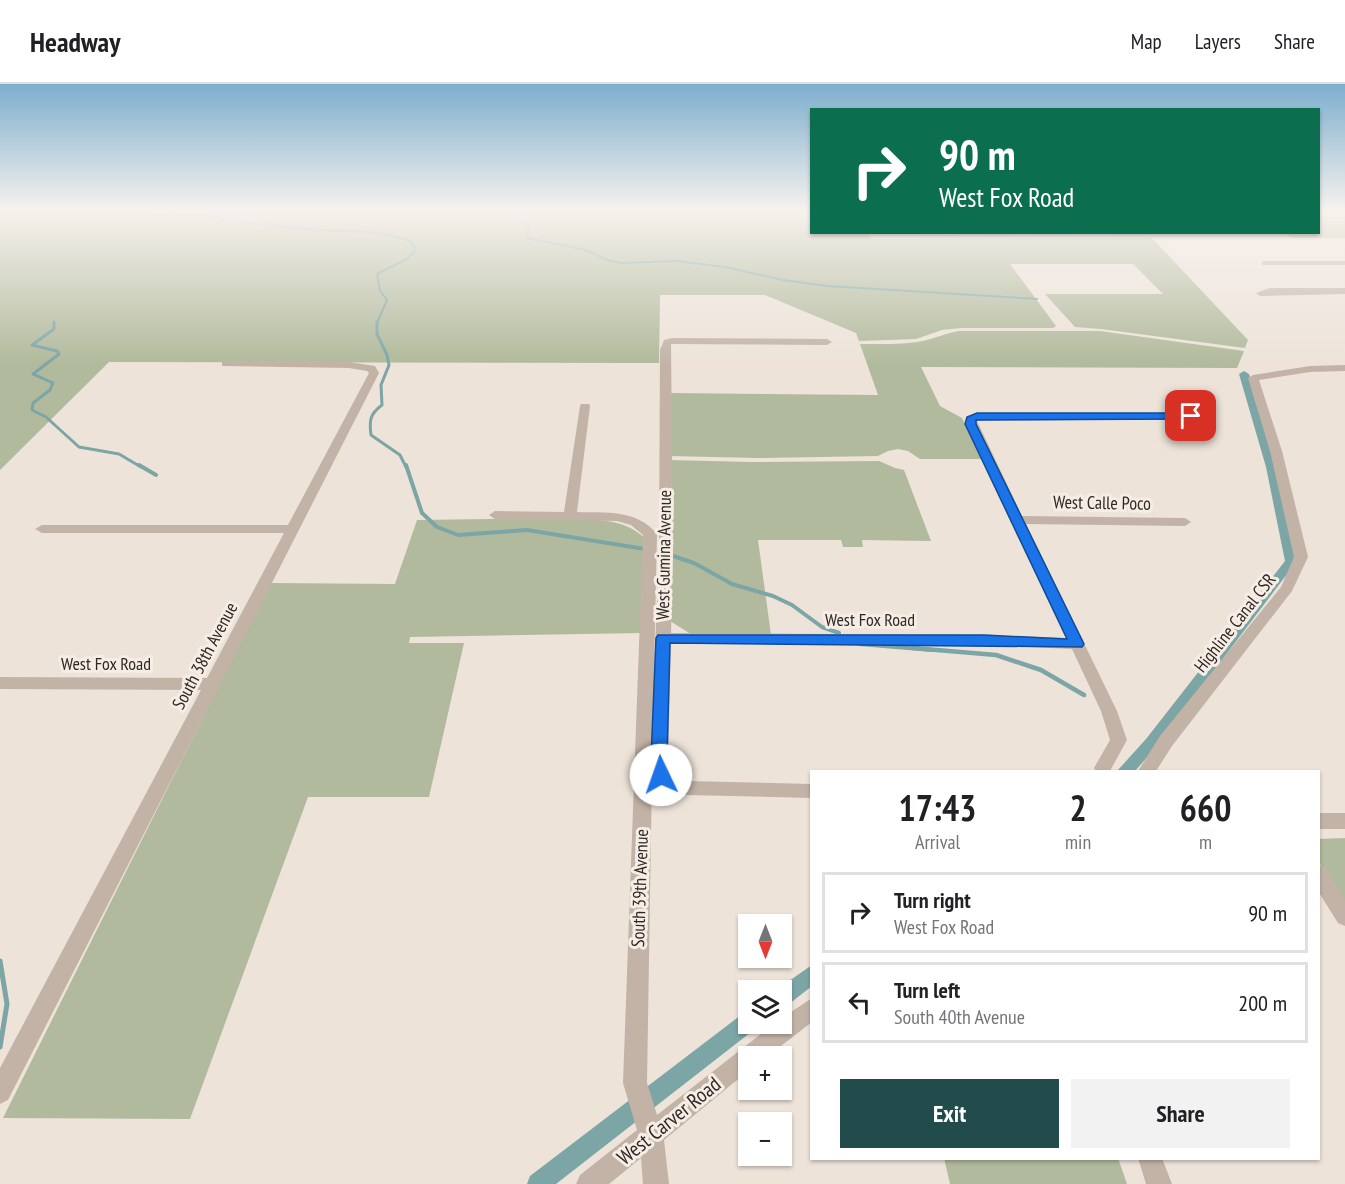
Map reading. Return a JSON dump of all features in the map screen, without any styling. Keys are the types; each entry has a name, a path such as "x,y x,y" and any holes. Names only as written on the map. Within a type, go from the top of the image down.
{"street":[{"path":"1265,263 1345,263"},
{"path":"1270,291 1345,293 1260,293 1270,291"},
{"name":"West Gumina Avenue","path":"810,791 687,788 669,782 661,775 659,759 666,553 666,345 672,341 827,342"},
{"name":"South 38th Avenue","path":"0,1092 374,373 371,368 349,365 226,364"},
{"name":"Highline Canal CSR","path":"1148,770 1173,732 1287,588 1301,557 1276,451 1253,378 1310,369 1345,368"},
{"path":"570,515 585,406"},
{"path":"1101,770 1119,740 1077,644 970,424 971,419 977,416 1191,416"},
{"name":"South 39th Avenue","path":"495,515 618,517 636,522 650,534 635,1071 637,1094 648,1127 656,1184"},
{"name":"West Calle Poco","path":"1018,520 1185,522"},
{"path":"42,528 294,529"},
{"name":"West Fox Road","path":"663,638 984,640 1077,644"},
{"name":"West Fox Road","path":"0,683 212,684"},
{"path":"1320,821 1345,821"},
{"path":"1320,876 1345,917"},
{"name":"West Carver Road","path":"763,1046 810,1010"},
{"name":"West Carver Road","path":"589,1184 648,1127 738,1065"},
{"path":"1151,1160 1159,1184"}],"green space":[{"path":"0,262 1175,262 1248,340 1245,348 1075,327 1045,294 1163,294 1133,264 1010,264 1056,326 1053,328 961,328 942,330 916,339 859,341 856,333 765,295 660,295 659,363 109,362 0,470"},
{"path":"959,331 1100,331 1244,351 1237,368 921,367 940,406 962,418 982,459 920,459 908,451 898,449 878,456 758,458 669,456 667,393 878,395 860,344 915,342"},
{"path":"667,460 879,461 904,470 931,541 862,540 863,547 843,547 841,540 758,540 771,635 694,636 670,621"},
{"path":"569,518 618,523 644,537 641,633 410,637 409,643 464,643 429,797 308,797 190,1119 3,1118 270,583 395,584 417,520"},
{"path":"1345,838 1345,908 1320,864 1320,839"},
{"path":"944,1160 1119,1160 1127,1184 950,1184"}],"waterway":[{"path":"377,323 387,300 380,291 377,274 400,262"},
{"path":"618,262 640,262"},
{"path":"688,262 828,286 1037,299"},
{"path":"54,322 54,329 32,345 57,351 59,354 33,374 53,383 50,390 33,403 32,410 46,417 79,447 119,454 141,467"},
{"path":"377,323 377,334 389,365 381,385 382,405 371,418 371,435 400,455 406,467"},
{"path":"1126,770 1151,743 1291,561 1271,467 1244,374"},
{"path":"139,465 156,475"},
{"path":"406,465 422,513 437,527 458,535 527,530 645,549"},
{"path":"670,555 694,563 732,584 773,596 792,605 822,627 839,633"},
{"path":"859,644 932,650"},
{"path":"913,648 996,655 1041,670 1084,695"},
{"path":"0,961 7,1004 0,1047"},
{"path":"792,989 810,976"},
{"path":"538,1184 738,1030"}],"route":[{"path":"661,775 659,759 663,638 984,640 1077,644 970,424 971,419 977,416 1191,416"}]}
